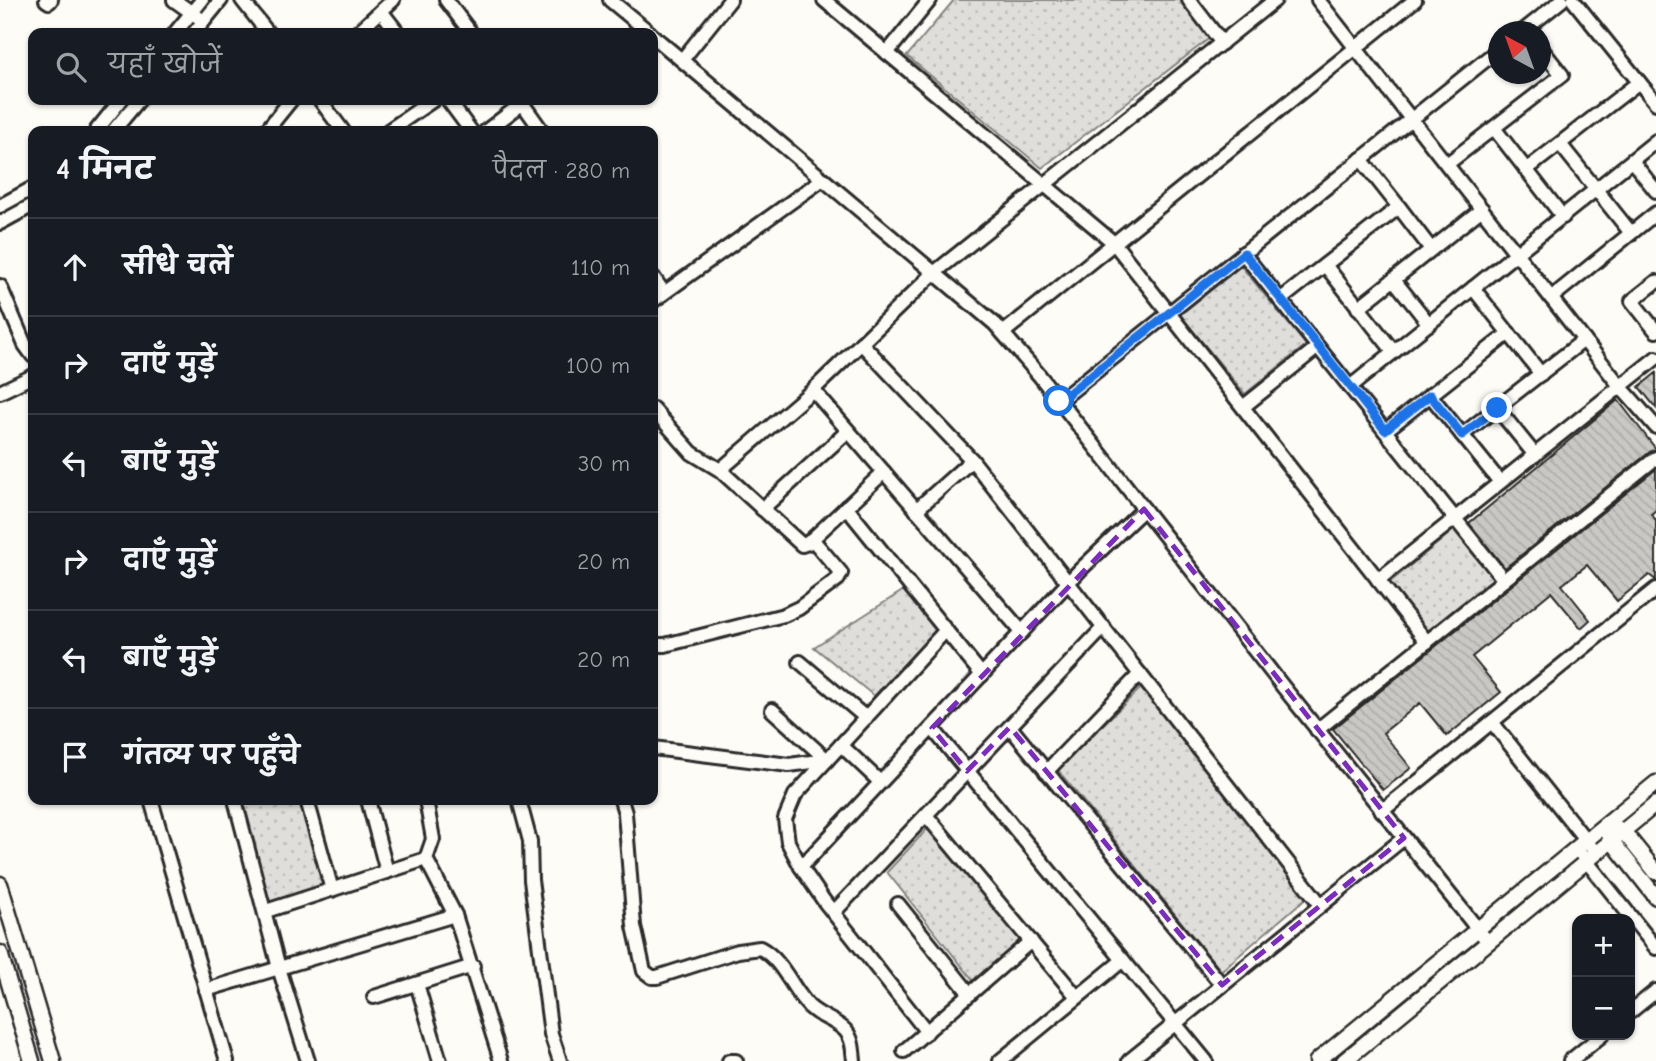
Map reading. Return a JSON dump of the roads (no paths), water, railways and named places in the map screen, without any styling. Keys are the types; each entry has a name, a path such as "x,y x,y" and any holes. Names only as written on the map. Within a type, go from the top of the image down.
{"street":[{"path":"174,0 204,21"},
{"path":"180,28 202,0"},
{"path":"198,28 221,0"},
{"path":"242,0 264,28"},
{"path":"362,28 393,0"},
{"path":"446,0 467,28"},
{"path":"610,0 643,28"},
{"path":"682,60 730,0"},
{"path":"824,0 1114,243 1427,642"},
{"path":"887,53 930,0"},
{"path":"1189,0 1222,43"},
{"path":"720,470 813,390 934,273 1275,0"},
{"path":"1318,0 1620,386 1656,427"},
{"path":"1003,333 1415,0"},
{"path":"1536,21 1562,0"},
{"path":"1573,0 1656,103"},
{"path":"381,11 394,28"},
{"path":"658,41 1003,333 1487,942"},
{"path":"1059,401 1488,58"},
{"path":"1551,60 1562,75 1551,83"},
{"path":"1527,170 1639,82"},
{"path":"1447,164 1550,84"},
{"path":"100,126 117,105"},
{"path":"117,126 135,105"},
{"path":"270,126 287,105"},
{"path":"324,105 339,126"},
{"path":"395,126 426,105"},
{"path":"451,105 467,126"},
{"path":"492,126 517,105"},
{"path":"525,105 539,126"},
{"path":"1493,128 1563,216"},
{"path":"1350,387 1656,141"},
{"path":"1560,144 1632,233"},
{"path":"1360,159 1431,249"},
{"path":"1632,161 1656,191"},
{"path":"658,297 823,179"},
{"path":"0,206 28,190"},
{"path":"1280,300 1399,207"},
{"path":"0,223 28,208"},
{"path":"1358,308 1482,209"},
{"path":"1551,298 1656,213"},
{"path":"1244,253 1504,580"},
{"path":"1325,265 1394,352"},
{"path":"1394,280 1429,324"},
{"path":"1656,282 1632,301 1656,331"},
{"path":"658,285 664,293"},
{"path":"0,286 28,340"},
{"path":"1473,288 1541,374"},
{"path":"1385,430 1509,333"},
{"path":"1462,435 1584,340"},
{"path":"862,343 972,460 1321,905"},
{"path":"1243,407 1318,347"},
{"path":"1378,580 1656,358"},
{"path":"0,392 28,378"},
{"path":"813,390 1022,632"},
{"path":"1430,395 1500,482"},
{"path":"1497,408 1535,455"},
{"path":"658,415 692,453 720,470 802,545 812,539 884,472"},
{"path":"762,509 848,431"},
{"path":"1317,730 1656,458"},
{"path":"916,510 972,460"},
{"path":"846,507 982,675"},
{"path":"801,867 1069,582 1144,509"},
{"path":"658,644 678,642 784,615 799,608 838,579 841,573 812,539"},
{"path":"1382,811 1656,589"},
{"path":"834,912 1104,627"},
{"path":"927,1032 801,867 788,842 785,819 795,794 946,630"},
{"path":"800,662 866,718"},
{"path":"1046,772 1140,674"},
{"path":"772,710 827,760"},
{"path":"1492,722 1656,948"},
{"path":"1010,727 1222,985"},
{"path":"932,728 1206,1061"},
{"path":"841,745 879,781"},
{"path":"658,749 789,765 827,760"},
{"path":"1317,1061 1656,783"},
{"path":"1344,1061 1656,804"},
{"path":"152,805 227,1061"},
{"path":"236,805 279,968 308,1061"},
{"path":"308,805 332,890"},
{"path":"369,805 387,872"},
{"path":"427,805 433,839 426,859 455,915 501,1061"},
{"path":"520,805 530,841 531,880 551,1034 560,1061"},
{"path":"623,805 634,926 644,971 657,977 738,951 760,948 776,961 814,1012 845,1030 850,1038 854,1061"},
{"path":"926,815 1077,997"},
{"path":"1606,824 1656,872"},
{"path":"1617,836 1656,897"},
{"path":"1129,1061 1404,838"},
{"path":"266,911 426,859"},
{"path":"0,884 53,1061"},
{"path":"898,904 970,994"},
{"path":"206,990 455,915"},
{"path":"904,1051 1031,941"},
{"path":"0,953 32,1061"},
{"path":"1000,1061 1123,960"},
{"path":"373,997 473,967"},
{"path":"416,984 440,1061"},
{"path":"1635,1009 1656,991"},
{"path":"1575,1059 1596,1040"},
{"path":"729,1061 736,1061"}]}
